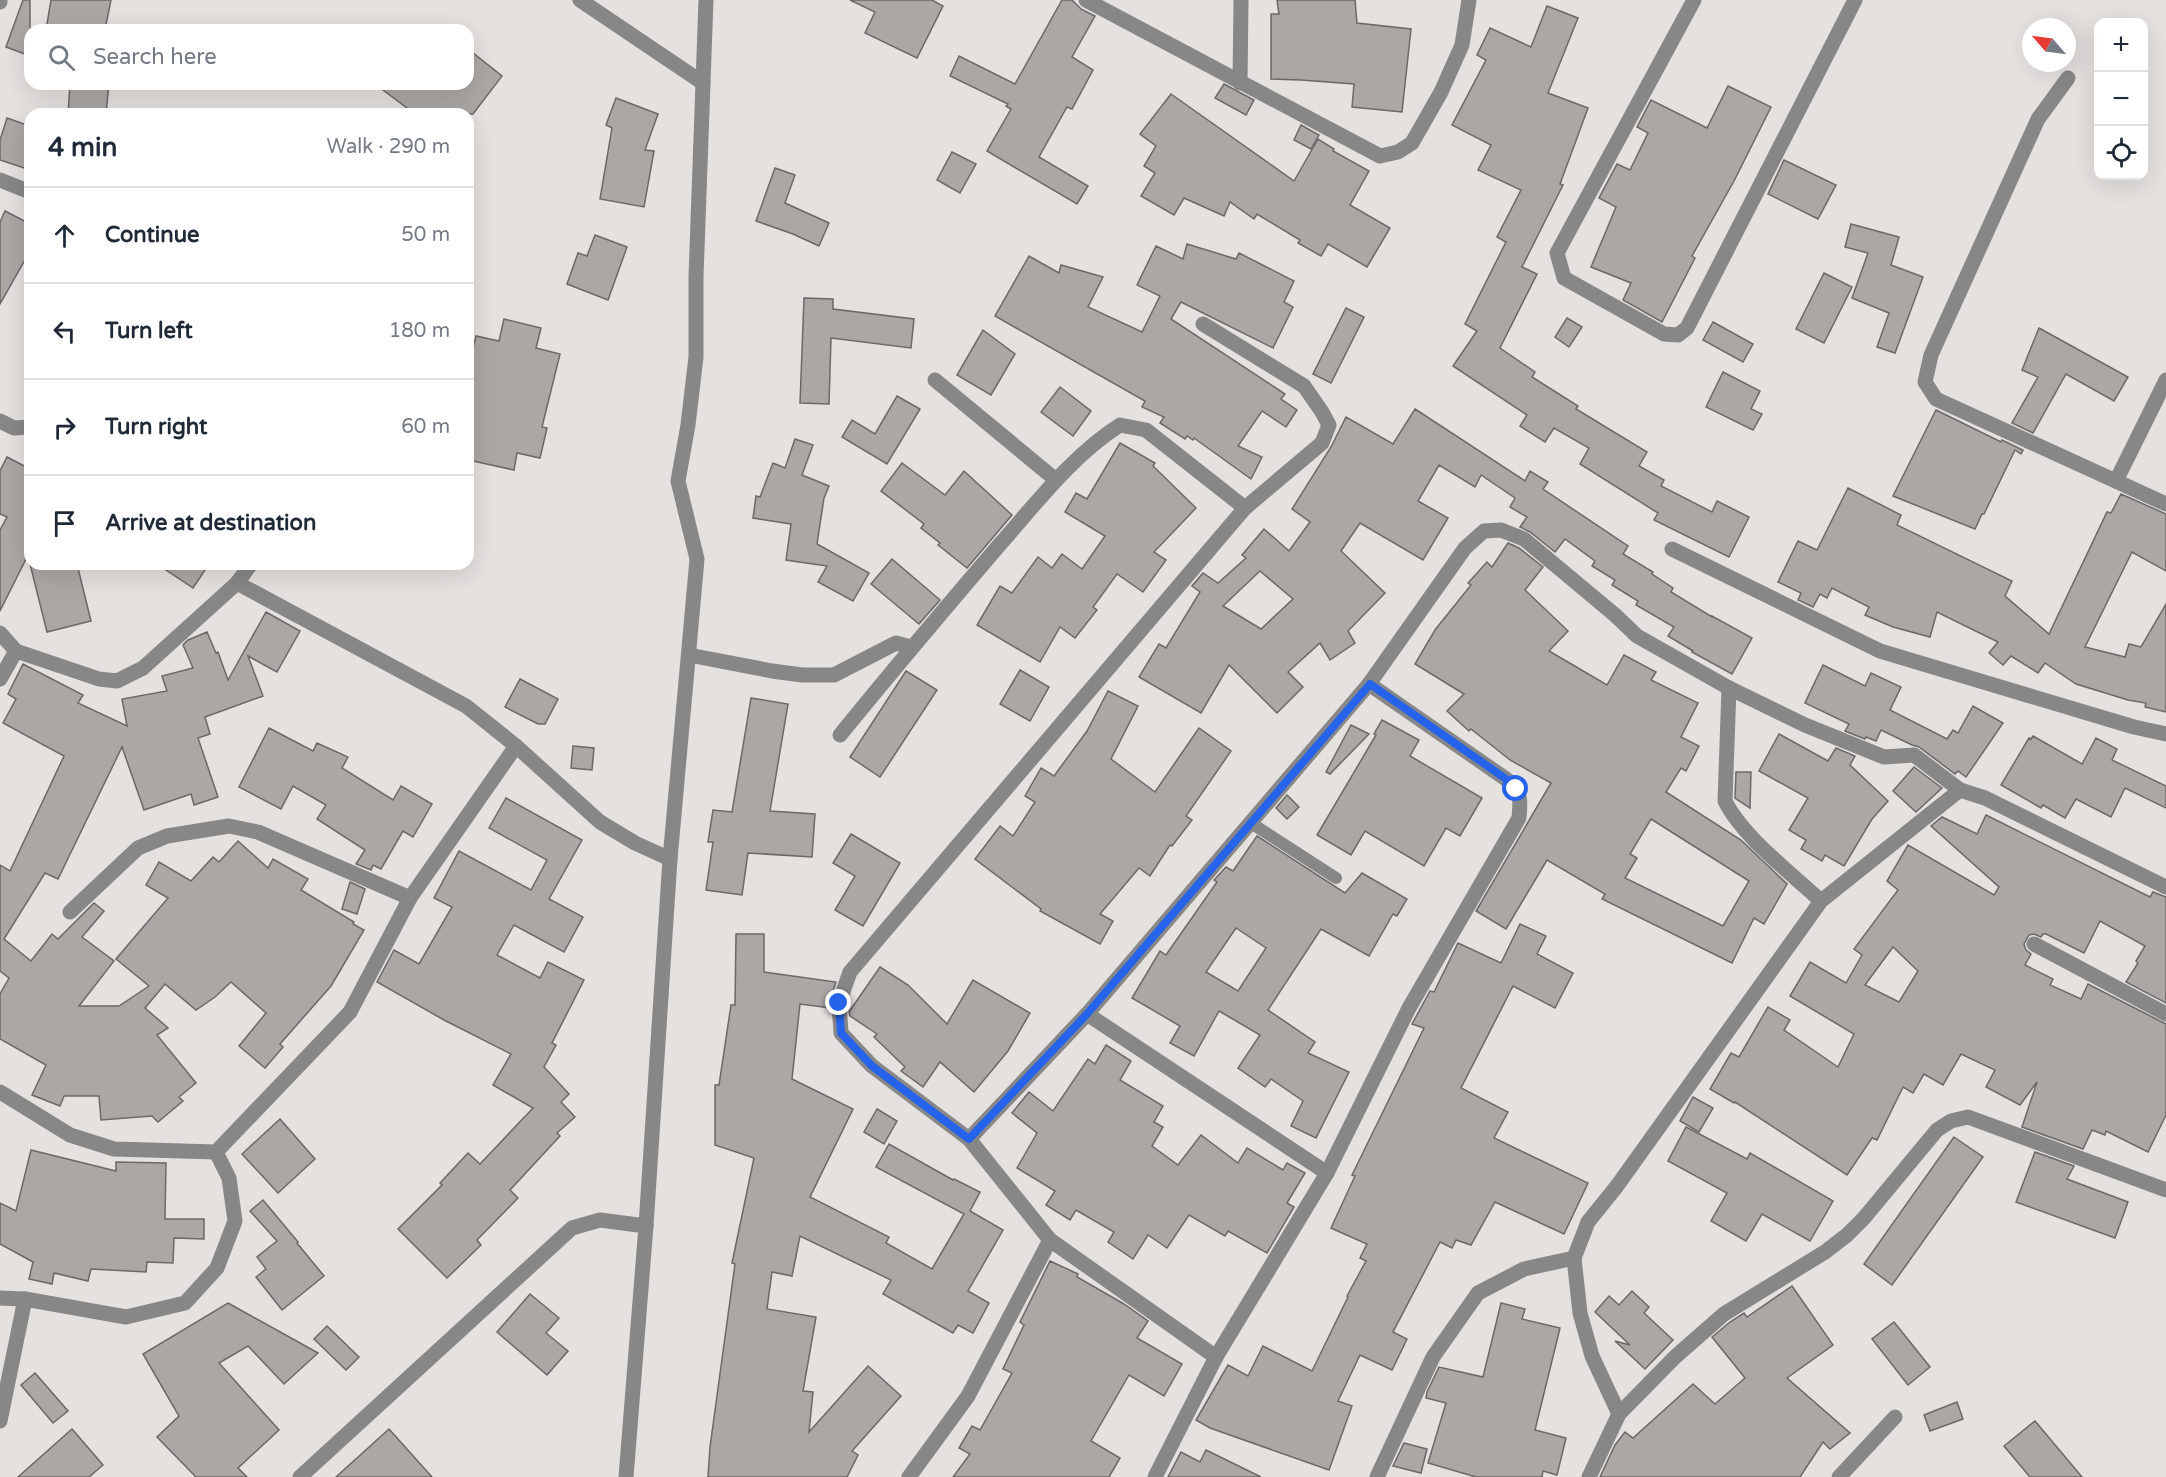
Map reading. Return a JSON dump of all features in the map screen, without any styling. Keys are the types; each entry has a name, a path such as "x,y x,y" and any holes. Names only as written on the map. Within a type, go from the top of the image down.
{"street":[{"path":"580,0 703,83"},
{"path":"626,1477 646,1226 670,859 697,559 678,481 688,425 696,357 696,277 706,0"},
{"path":"1086,0 1380,156 1398,152 1412,143 1442,92 1462,45 1469,0"},
{"path":"1240,83 1241,0"},
{"path":"1694,0 1557,253 1564,278 1664,334 1678,335 1687,328 1856,0"},
{"path":"2068,78 2038,119 1931,355 1925,382 1936,399 2166,504"},
{"path":"0,180 24,190"},
{"path":"1203,324 1304,386 1329,425 1322,443 1245,508 850,972 839,1003 841,1033 872,1066 969,1139 1050,1240 1216,1357"},
{"path":"935,380 1056,480"},
{"path":"2116,481 2166,380"},
{"path":"0,421 14,428 24,427"},
{"path":"840,735 911,647 1056,480 1099,438 1120,425 1146,430 1245,508"},
{"path":"969,1139 1087,1014 1370,684 1465,548 1484,531 1501,530 1524,539 1637,636 1729,688 1805,725 1884,757 1914,755 1960,790 1985,798 2166,887"},
{"path":"1672,549 1880,651 2134,727 2166,734"},
{"path":"0,633 16,651 99,680 117,681 143,668 237,583 246,570"},
{"path":"237,583 466,706 516,746 600,822 635,843 670,859"},
{"path":"690,655 802,675 834,675 896,643 911,647"},
{"path":"0,679 16,651"},
{"path":"1155,1477 1216,1357 1327,1173 1409,1008 1519,818 1521,801 1516,789 1506,779 1370,684"},
{"path":"1729,688 1725,801 1743,829 1821,900"},
{"path":"0,1092 70,1135 114,1149 216,1152 350,1012 410,898 516,746"},
{"path":"1619,1414 1589,1346 1580,1313 1574,1258 1588,1222 1617,1186 1821,900 1960,790"},
{"path":"70,912 138,848 167,836 229,826 258,832 410,898"},
{"path":"2034,945 2166,1014"},
{"path":"1087,1014 1327,1173"},
{"path":"1589,1477 1619,1414 1675,1357 1724,1314 1825,1251 1847,1234 1864,1218 1937,1130 1951,1120 1968,1117 2166,1190"},
{"path":"0,1298 25,1299 126,1317 185,1303 217,1268 235,1221 229,1178 216,1152"},
{"path":"300,1477 572,1228 600,1220 646,1226"},
{"path":"909,1477 968,1396 1050,1240"},
{"path":"1377,1477 1433,1357 1478,1293 1524,1269 1574,1258"},
{"path":"0,1421 25,1299"},
{"path":"1839,1477 1895,1417"}],"lane":[{"path":"1251,823 1336,878"}],"building":[{"path":"23,0 30,0 30,24 24,24 24,54 6,47"},
{"path":"51,0 111,0 106,24 47,24"},
{"path":"850,0 932,0 943,6 917,58 865,33 875,12"},
{"path":"1062,0 1072,0 1081,9 1095,16 1072,57 1093,70 1072,109 1067,107 1039,157 1088,186 1077,204 987,151 1011,109 1006,106 1008,104 950,76 959,56 1015,84"},
{"path":"1277,0 1355,0 1357,23 1411,29 1402,112 1352,107 1354,84 1271,79 1271,14 1279,14"},
{"path":"1547,6 1578,18 1548,93 1588,108 1560,184 1563,185 1522,267 1537,274 1500,348 1535,372 1532,377 1578,406 1576,409 1647,452 1639,466 1664,480 1661,486 1712,512 1717,501 1749,517 1729,557 1654,520 1658,513 1580,464 1589,448 1554,428 1545,442 1520,426 1527,415 1453,366 1477,331 1465,324 1506,242 1497,237 1521,190 1478,170 1491,145 1452,125 1486,60 1477,55 1490,28 1531,47"},
{"path":"474,54 502,76 474,113 474,108 407,108 383,90 474,90"},
{"path":"1224,84 1254,100 1246,115 1215,98"},
{"path":"1728,86 1771,107 1734,181 1692,256 1695,258 1662,322 1623,300 1631,283 1591,267 1616,207 1599,198 1617,164 1630,170 1648,133 1637,127 1651,100 1707,128"},
{"path":"70,90 108,90 107,108 68,108"},
{"path":"1171,94 1294,181 1318,139 1334,149 1333,151 1369,171 1350,205 1390,228 1367,267 1328,244 1321,256 1298,243 1300,240 1257,214 1254,219 1230,202 1224,216 1184,198 1174,215 1141,196 1155,173 1144,166 1156,146 1140,134"},
{"path":"616,98 658,114 645,150 654,151 644,207 600,199 612,128 606,125"},
{"path":"7,118 24,124 24,168 0,160 0,140"},
{"path":"1301,125 1319,135 1311,149 1294,140"},
{"path":"952,152 976,164 960,193 937,180"},
{"path":"1784,160 1836,185 1818,219 1768,194"},
{"path":"775,168 795,175 785,203 829,223 819,246 756,221"},
{"path":"5,211 24,221 24,262 0,304 0,222"},
{"path":"1851,224 1899,237 1891,265 1923,277 1895,353 1877,347 1889,313 1852,298 1868,253 1845,247"},
{"path":"595,235 627,247 608,300 567,284 578,253 587,256"},
{"path":"1187,244 1236,259 1239,253 1294,281 1284,302 1293,307 1273,348 1181,302 1171,319 1285,394 1281,399 1297,410 1286,427 1262,411 1238,446 1262,457 1251,479 1194,438 1193,440 1187,436 1185,439 1160,423 1164,417 1142,407 1145,401 995,316 1029,256 1059,273 1061,265 1103,277 1088,307 1142,332 1160,296 1137,285 1156,246 1183,259"},
{"path":"1824,273 1852,287 1824,343 1796,329"},
{"path":"804,298 833,299 833,309 914,319 911,348 831,338 829,404 800,403"},
{"path":"1346,308 1364,317 1331,383 1313,374"},
{"path":"1567,318 1582,327 1569,347 1555,337"},
{"path":"504,319 541,328 536,348 560,354 542,427 547,428 540,458 517,453 514,470 474,461 474,344 476,336 499,341"},
{"path":"1713,322 1753,344 1743,362 1703,340"},
{"path":"2039,328 2128,377 2114,401 2066,374 2033,433 2012,423 2038,377 2022,370"},
{"path":"983,330 1015,354 991,395 957,375"},
{"path":"1723,372 1760,391 1751,409 1762,414 1753,430 1706,407"},
{"path":"1060,387 1091,411 1073,436 1041,412"},
{"path":"897,396 920,409 887,464 842,437 852,420 875,434"},
{"path":"1415,409 1525,481 1530,471 1548,482 1543,489 1628,546 1623,554 1653,572 1652,574 1673,588 1671,592 1752,638 1732,674 1668,636 1674,627 1636,605 1638,601 1612,585 1615,580 1592,566 1595,561 1565,539 1555,552 1520,527 1527,517 1510,507 1515,498 1481,475 1475,487 1439,465 1418,501 1448,518 1423,560 1360,523 1341,551 1385,593 1348,631 1355,643 1330,660 1320,643 1288,672 1303,687 1277,713 1229,665 1201,713 1139,677 1159,644 1166,648 1200,592 1192,586 1203,573 1218,583 1246,558 1242,555 1264,529 1289,551 1310,522 1292,509 1331,447 1346,417 1393,444","holes":["1260,571 1293,599 1261,629 1223,606"]},
{"path":"1936,410 2001,442 2002,440 2023,450 2021,454 2015,450 1975,529 1893,496"},
{"path":"795,439 813,445 802,475 829,486 824,498 817,544 869,573 853,601 818,582 827,566 786,560 791,524 753,518 756,496 760,497 773,463 785,468"},
{"path":"1120,443 1155,463 1153,466 1196,508 1154,552 1166,560 1143,592 1117,574 1093,607 1097,610 1075,638 1060,627 1040,662 977,625 1000,586 1012,593 1038,557 1052,568 1062,554 1082,569 1105,536 1065,512 1076,493 1087,499"},
{"path":"7,457 24,466 24,563 0,611 0,530 7,517 0,514 0,471"},
{"path":"902,463 945,495 964,471 1012,515 967,568 921,528 924,524 881,491"},
{"path":"1848,488 1901,515 1897,525 2012,581 2005,596 2049,634 2107,512 2111,513 2121,494 2166,514 2166,571 2132,552 2085,647 2125,657 2129,644 2141,647 2166,604 2166,712 2145,707 2146,703 2128,700 2076,684 2045,663 2038,673 2011,656 2003,665 1989,653 1998,642 1937,612 1930,637 1893,627 1865,615 1869,607 1832,588 1827,598 1820,594 1813,607 1798,600 1801,593 1778,582 1798,541 1817,550"},
{"path":"1508,543 1519,548 1543,567 1525,590 1568,631 1549,651 1607,685 1624,655 1656,672 1651,680 1698,703 1681,737 1699,746 1686,771 1681,768 1666,792 1741,840 1787,884 1764,924 1754,918 1732,963 1602,899 1605,894 1547,860 1506,929 1476,911 1551,783 1510,760 1471,729 1469,731 1447,711 1464,694 1415,664 1435,630 1471,585 1468,583 1487,562 1492,567","holes":["1651,819 1749,881 1723,926 1625,878 1637,858 1630,854"]},
{"path":"892,559 940,600 919,624 871,584"},
{"path":"32,570 78,570 91,621 47,632"},
{"path":"166,570 205,570 193,588"},
{"path":"266,612 300,631 277,672 248,656 263,696 205,717 210,734 198,738 218,797 194,805 191,794 144,810 122,747 58,879 45,873 4,939 31,961 52,934 58,939 94,903 104,911 82,937 114,961 79,1006 119,1006 149,986 116,959 168,898 146,885 159,862 191,881 213,857 219,862 238,841 268,868 273,859 308,879 301,890 364,930 331,986 280,1044 283,1047 265,1068 239,1046 266,1013 231,982 196,1010 165,984 145,1008 168,1028 157,1035 196,1083 179,1097 183,1101 158,1122 152,1116 101,1120 99,1096 64,1096 60,1106 32,1095 46,1065 0,1039 0,994 9,978 0,971 0,865 10,871 64,756 3,723 16,699 8,694 23,664 83,695 78,703 127,726 122,699 167,691 162,676 193,668 183,645 188,640 207,632 216,653 218,652 228,680"},
{"path":"1823,665 1865,686 1871,673 1901,687 1890,710 1947,739 1953,730 1958,733 1973,706 2003,723 1966,777 1958,771 1955,774 1919,747 1881,730 1876,741 1866,737 1865,739 1845,731 1849,724 1805,703"},
{"path":"1020,670 1049,687 1030,721 1000,704"},
{"path":"906,671 937,690 880,777 850,757"},
{"path":"520,679 558,699 545,724 538,724 505,707"},
{"path":"1108,691 1138,706 1111,759 1155,792 1199,728 1231,751 1186,816 1192,820 1172,846 1170,845 1150,876 1139,868 1100,914 1113,921 1100,944 1040,911 1041,909 975,859 1000,826 1013,836 1035,802 1025,796 1041,768 1054,776 1087,731"},
{"path":"751,698 788,704 770,811 815,814 812,857 748,853 742,895 706,890 713,842 708,842 713,810 732,812"},
{"path":"1382,720 1419,740 1410,756 1482,798 1460,836 1446,828 1424,866 1365,831 1351,855 1317,835 1376,735 1374,734"},
{"path":"1351,725 1369,734 1330,774 1326,772"},
{"path":"269,728 313,751 317,743 348,757 342,768 393,800 401,786 432,804 413,837 403,831 381,869 373,865 371,870 356,864 365,850 317,819 326,805 293,786 281,809 239,787"},
{"path":"1779,734 1828,761 1836,748 1855,756 1850,765 1888,801 1872,819 1844,866 1825,855 1822,861 1801,849 1806,840 1789,830 1808,798 1759,771"},
{"path":"2033,736 2082,764 2096,738 2117,749 2112,760 2166,786 2166,808 2125,788 2111,817 2076,799 2065,818 2043,805 2041,808 2001,785 2029,738"},
{"path":"573,746 594,748 592,770 571,768"},
{"path":"1914,767 1942,788 1916,812 1893,791"},
{"path":"1736,772 1751,772 1750,808 1735,798"},
{"path":"1287,795 1299,807 1287,819 1276,808"},
{"path":"506,798 582,840 549,899 583,917 564,952 514,925 497,955 540,978 548,962 584,980 552,1043 556,1045 544,1067 569,1094 561,1102 575,1117 557,1133 560,1136 510,1190 518,1198 477,1240 481,1245 447,1278 398,1229 442,1185 440,1183 468,1153 480,1164 533,1108 493,1085 511,1054 377,982 394,950 419,964 452,907 434,898 459,851 531,890 547,860 489,828"},
{"path":"1986,815 2150,897 2153,892 2166,897 2166,1003 2126,982 2145,946 2100,921 2084,953 2046,934 2041,937 2034,934 2029,935 2024,944 2026,950 2031,954 2025,965 2053,979 2050,985 2081,999 2088,984 2166,1024 2166,1115 2148,1152 2106,1131 2105,1135 2092,1130 2083,1149 2022,1127 2037,1082 2020,1105 1986,1087 1995,1070 1961,1054 1943,1085 1924,1074 1913,1093 1903,1087 1877,1140 1872,1138 1847,1175 1735,1102 1710,1089 1731,1053 1739,1057 1768,1007 1790,1020 1784,1030 1838,1067 1854,1034 1790,996 1810,962 1846,983 1862,955 1854,949 1898,890 1887,881 1908,845 1994,895 1999,887 1931,826 1942,817 1977,834","holes":["1893,947 1918,971 1899,1002 1865,985"]},
{"path":"851,834 900,863 863,926 835,910 855,876 833,863"},
{"path":"1257,836 1345,893 1362,873 1407,899 1397,916 1393,914 1369,956 1321,929 1268,1010 1315,1042 1308,1053 1349,1072 1316,1138 1291,1126 1303,1101 1271,1079 1265,1087 1238,1068 1260,1035 1219,1011 1194,1056 1170,1043 1180,1026 1132,998 1160,951 1166,955 1217,882 1214,880 1226,867 1233,871","holes":["1236,928 1266,948 1238,991 1206,972"]},
{"path":"350,882 365,889 357,914 342,909"},
{"path":"1520,924 1546,936 1537,954 1573,973 1555,1008 1513,986 1461,1088 1508,1112 1494,1138 1588,1183 1564,1234 1495,1202 1471,1245 1456,1240 1452,1248 1440,1242 1393,1332 1407,1339 1392,1370 1360,1355 1338,1401 1352,1406 1329,1470 1210,1428 1196,1420 1228,1365 1248,1376 1263,1346 1312,1371 1366,1261 1360,1258 1367,1244 1331,1228 1355,1176 1352,1175 1424,1028 1412,1024 1430,991 1434,992 1458,943 1501,963"},
{"path":"736,934 764,934 764,972 836,982 830,1008 800,1004 792,1079 853,1109 810,1197 889,1237 886,1243 932,1269 964,1214 876,1167 889,1144 953,1180 980,1192 970,1211 1003,1230 968,1291 989,1303 973,1333 958,1325 953,1333 883,1294 891,1280 800,1236 792,1276 772,1272 767,1309 816,1317 803,1391 813,1392 809,1432 868,1366 901,1396 852,1451 858,1455 847,1477 708,1477 735,1264 732,1263 754,1158 715,1145 715,1085 719,1085 731,1005 735,1005"},
{"path":"880,967 908,985 947,1024 973,980 1030,1013 1008,1051 974,1092 940,1062 923,1087 901,1071 905,1067 874,1037 877,1034 850,1016 849,1012"},
{"path":"1106,1045 1131,1061 1120,1080 1163,1106 1154,1122 1163,1127 1152,1146 1178,1165 1201,1135 1238,1163 1247,1148 1283,1170 1287,1163 1305,1173 1287,1203 1294,1207 1267,1253 1228,1231 1225,1236 1189,1215 1167,1248 1148,1235 1133,1259 1108,1242 1114,1232 1076,1210 1070,1220 1046,1205 1055,1191 1017,1168 1037,1133 1012,1113 1029,1092 1053,1111 1088,1059 1095,1064"},
{"path":"1693,1097 1713,1108 1699,1132 1680,1121"},
{"path":"877,1109 897,1121 884,1144 864,1132"},
{"path":"280,1119 315,1159 278,1193 242,1154"},
{"path":"1686,1127 1747,1159 1750,1153 1833,1201 1810,1241 1762,1214 1746,1241 1711,1221 1727,1193 1668,1161"},
{"path":"1954,1137 1983,1157 1892,1285 1864,1264"},
{"path":"31,1150 116,1171 116,1162 166,1163 165,1219 204,1219 204,1239 174,1238 173,1263 147,1262 146,1272 91,1269 88,1281 54,1273 52,1284 29,1279 33,1262 0,1244 0,1203 16,1211"},
{"path":"2035,1152 2074,1166 2067,1179 2128,1202 2115,1238 2016,1202"},
{"path":"263,1200 324,1276 282,1310 256,1277 266,1269 257,1257 277,1241 250,1211"},
{"path":"1050,1261 1078,1274 1077,1277 1124,1304 1148,1321 1137,1338 1182,1364 1164,1396 1129,1375 1091,1441 1120,1458 1109,1477 953,1477 970,1454 959,1448 972,1426 980,1430 1012,1373 1003,1369 1024,1325 1020,1322"},
{"path":"1792,1286 1833,1345 1787,1378 1850,1433 1830,1449 1823,1442 1800,1477 1600,1477 1615,1445 1625,1432 1633,1438 1693,1384 1715,1404 1745,1378 1712,1337 1744,1313 1747,1317"},
{"path":"1632,1291 1649,1307 1644,1313 1673,1340 1645,1369 1615,1341 1630,1345 1595,1312 1609,1296 1619,1305"},
{"path":"530,1294 559,1318 546,1333 568,1351 547,1375 497,1332"},
{"path":"228,1303 318,1353 284,1384 248,1346 219,1363 279,1430 238,1468 247,1477 196,1477 157,1437 179,1416 143,1354"},
{"path":"1501,1303 1525,1309 1522,1319 1560,1328 1535,1430 1566,1438 1557,1475 1543,1471 1542,1477 1476,1477 1428,1463 1446,1403 1426,1398 1427,1392 1439,1367 1483,1377"},
{"path":"1894,1322 1930,1367 1908,1385 1872,1339"},
{"path":"327,1326 359,1357 346,1370 314,1339"},
{"path":"35,1373 68,1411 53,1423 21,1385"},
{"path":"1957,1402 1963,1419 1930,1431 1924,1415"},
{"path":"2035,1421 2082,1477 2030,1477 2004,1446"},
{"path":"72,1429 103,1465 89,1477 18,1477"},
{"path":"389,1429 432,1477 336,1477"},
{"path":"1404,1443 1427,1449 1421,1473 1393,1466"},
{"path":"1206,1450 1261,1477 1168,1477 1181,1452 1200,1462"}],"route":[{"path":"839,1003 841,1033 872,1066 969,1139 1087,1014 1370,684 1506,779 1516,789"}]}
